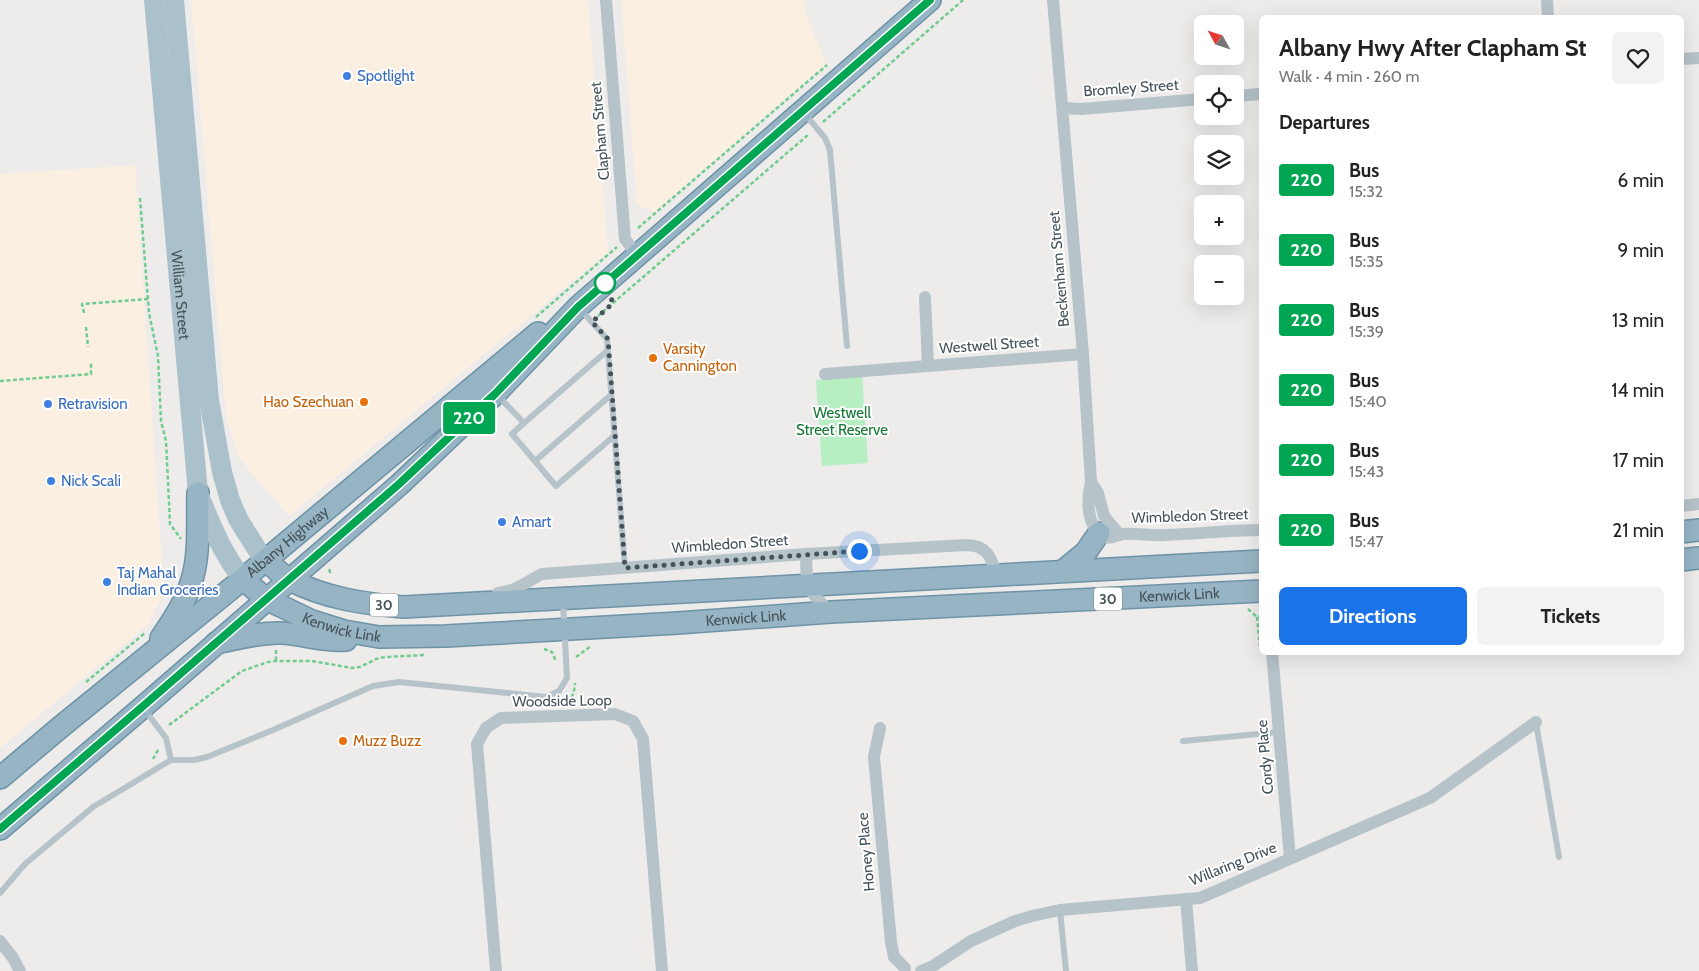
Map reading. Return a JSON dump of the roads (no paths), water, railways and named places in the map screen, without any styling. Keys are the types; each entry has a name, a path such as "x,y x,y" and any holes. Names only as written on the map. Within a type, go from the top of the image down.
{"highway":[{"name":"Albany Highway","path":"0,829 399,484 496,393 585,314 637,255 809,120 930,0"},
{"name":"Albany Highway","path":"0,778 243,580 532,338 585,314"},
{"path":"147,657 174,618 194,575 198,493"},
{"path":"1684,532 1699,530"},
{"path":"1064,572 1109,534"},
{"path":"1684,560 1699,558"},
{"name":"Kenwick Link","path":"266,560 289,579 328,595 355,602 403,607 563,600 1259,561"},
{"name":"Kenwick Link","path":"243,580 266,599 312,621 344,631 379,637 446,636 566,630 831,612 1259,591"},
{"path":"214,644 276,633 333,642 379,637"}],"main road":[{"name":"William Street","path":"154,0 198,493 218,540 230,563 243,580"},
{"name":"William Street","path":"174,0 209,400 222,472 230,500 238,519 258,552 266,560"}],"street":[{"name":"Clapham Street","path":"606,0 625,239 637,255"},
{"name":"Beckenham Street","path":"1053,0 1083,354 1091,482 1089,490 1090,515 1093,525 1109,534"},
{"path":"1546,0 1548,15"},
{"path":"1684,59 1699,58"},
{"path":"1244,95 1259,94"},
{"name":"Bromley Street","path":"1063,108 1080,109 1194,100"},
{"name":"Westwell Street","path":"925,297 928,366"},
{"name":"Westwell Street","path":"825,374 1083,354"},
{"name":"Wimbledon Street","path":"1091,482 1098,493 1109,534 1164,535 1259,530"},
{"path":"1684,506 1699,504"},
{"name":"Wimbledon Street","path":"455,604 474,595 512,591 542,574 806,554 972,545 984,550 991,559 997,575"},
{"path":"806,554 807,586 815,598 831,612"},
{"name":"Cordy Place","path":"1272,655 1290,858"},
{"name":"Woodside Loop","path":"496,971 476,744 486,728 501,718 615,714 633,721 643,739 662,971"},
{"name":"Willaring Drive","path":"905,970 919,971 933,966 972,941 998,928 1015,921 1060,910 1200,898 1430,798 1536,722"},
{"name":"Honey Place","path":"880,728 874,756 890,942 894,957 905,970"},
{"path":"1186,899 1192,971"},
{"path":"0,941 20,971"}],"lane":[{"path":"809,120 825,138 830,150 847,346"},
{"path":"585,314 608,339 625,568"},
{"path":"608,350 512,434 556,486 614,436"},
{"path":"496,393 524,423"},
{"path":"535,461 611,395"},
{"path":"0,893 25,864 93,807 171,760 194,760 207,757 281,727 372,686 399,682 546,698 559,691 568,678 563,600"},
{"path":"142,707 166,738 171,760"},
{"path":"1536,722 1558,857"},
{"path":"1183,741 1279,732"},
{"path":"1060,910 1066,971"}],"place":[{"name":"Spotlight","path":"347,76"},
{"name":"Varsity Cannington","path":"653,358"},
{"name":"Hao Szechuan","path":"364,402"},
{"name":"Retravision","path":"48,404"},
{"name":"Nick Scali","path":"51,481"},
{"name":"Amart","path":"502,522"},
{"name":"Taj Mahal Indian Groceries","path":"107,582"},
{"name":"Muzz Buzz","path":"343,741"}],"park label":[{"name":"Westwell Street Reserve","path":"842,422"}]}
